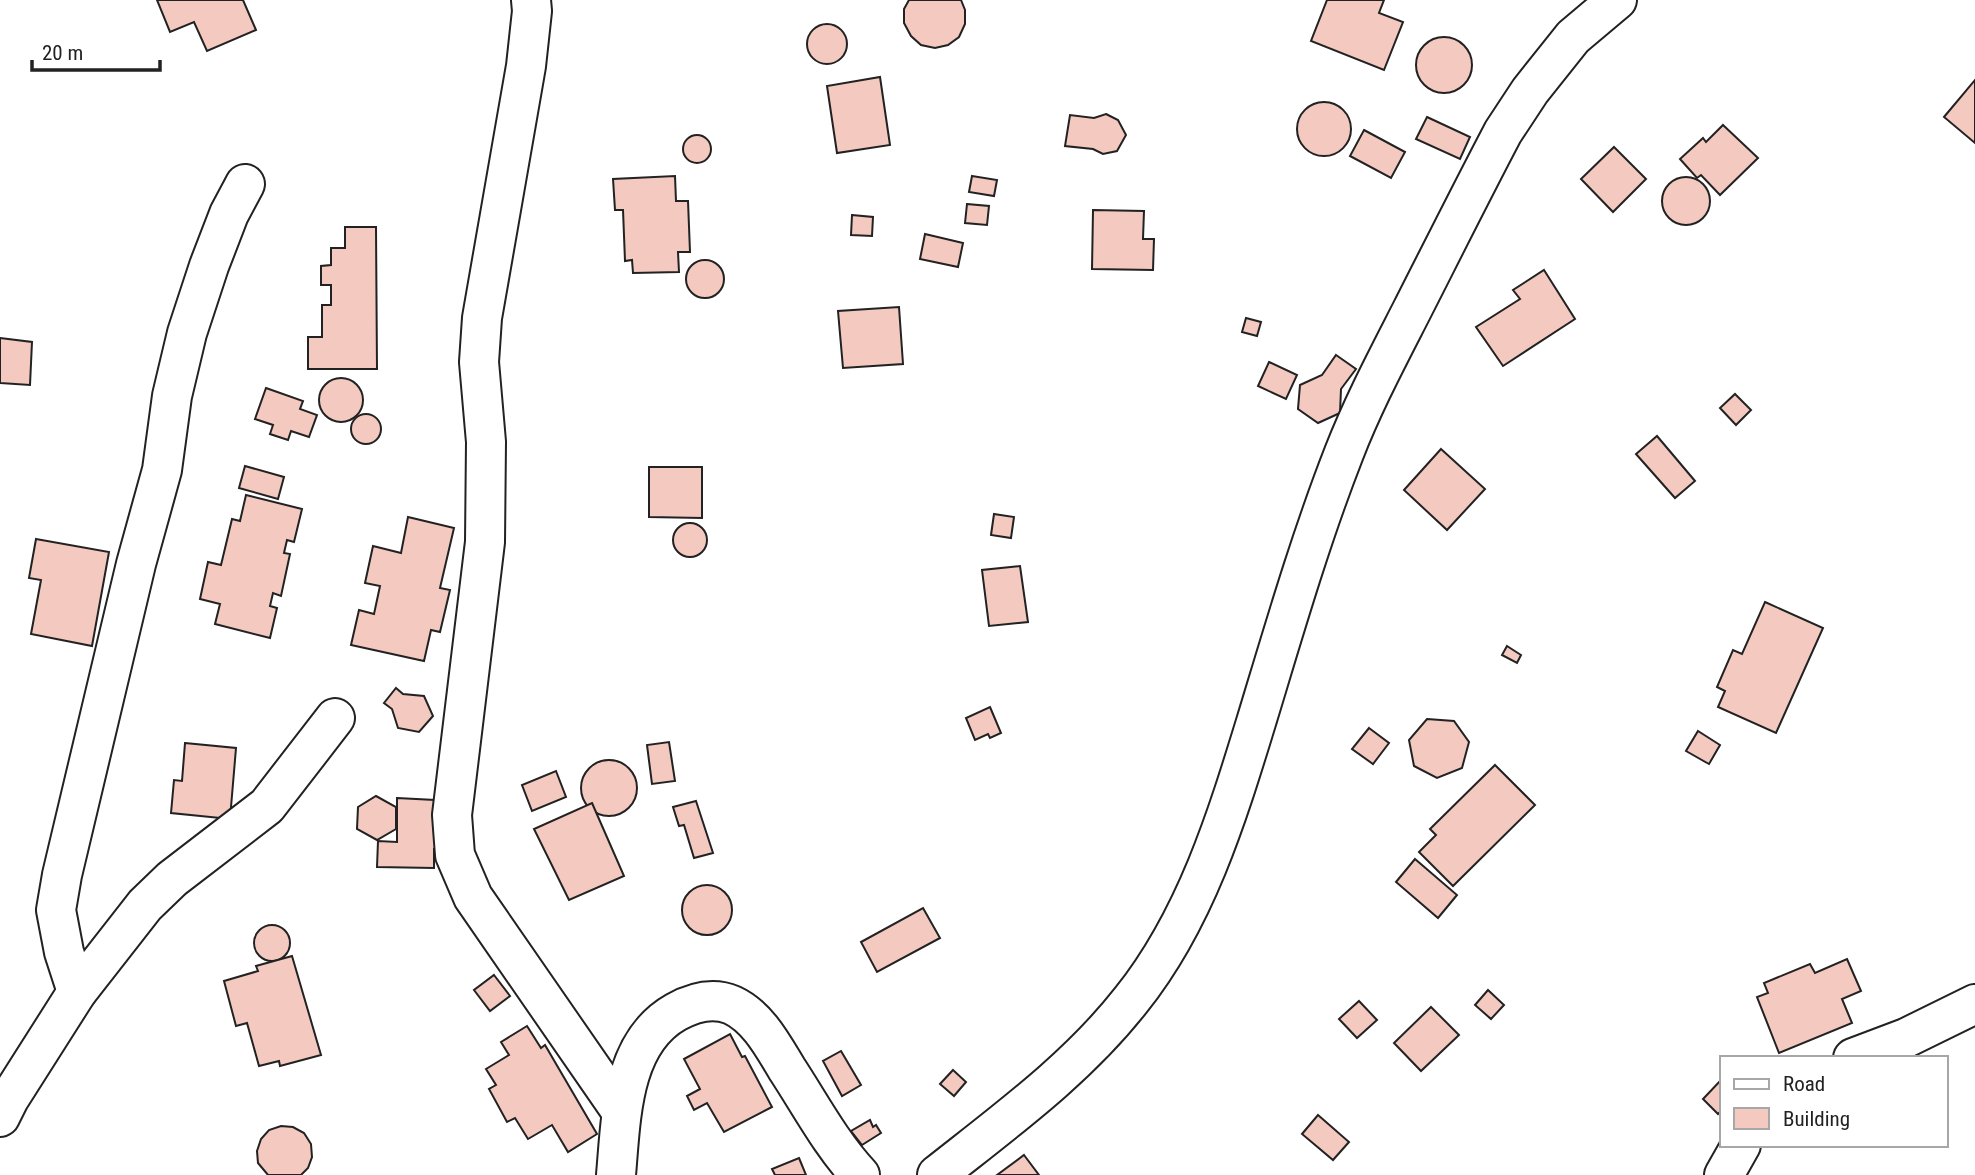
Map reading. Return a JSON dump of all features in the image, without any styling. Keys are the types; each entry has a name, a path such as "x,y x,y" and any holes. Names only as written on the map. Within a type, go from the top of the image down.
{"street":[{"path":"531,0 526,66 482,318 479,362 486,442 485,541 452,815 455,855 473,897 621,1111"},
{"path":"937,1175 1048,1086 1097,1040 1133,999 1163,953 1196,891 1225,822 1301,575 1344,453 1366,402 1503,132 1530,91 1573,37 1617,0"},
{"path":"77,992 64,952 56,910 62,875 133,577 162,470 172,396 187,333 209,266 244,184"},
{"path":"0,1117 77,992 145,905 172,879 267,806 335,718"},
{"path":"616,1175 621,1111 637,1053 661,1021 688,1006 712,1000 733,1005 749,1016 764,1032 834,1142 860,1175"},
{"path":"1858,1056 1906,1038 1975,1004"},
{"path":"1724,1175 1740,1147"}],"building":[{"path":"157,0 243,0 256,30 207,51 194,22 170,32"},
{"path":"909,0 961,0 965,10 965,24 959,37 948,45 935,48 921,45 911,36 904,23 904,9"},
{"path":"1327,0 1384,0 1379,13 1403,22 1384,70 1311,41"},
{"path":"827,24 841,30 847,44 841,58 827,64 813,58 807,44 813,30"},
{"path":"1438,37 1450,37 1460,41 1468,49 1472,65 1468,81 1460,89 1450,93 1438,93 1428,89 1420,81 1416,71 1416,59 1420,49 1428,41"},
{"path":"880,77 890,145 837,153 827,86"},
{"path":"1975,80 1975,143 1944,117"},
{"path":"1324,102 1343,110 1351,129 1343,148 1324,156 1305,148 1297,129 1305,110"},
{"path":"1106,114 1118,120 1126,135 1117,151 1103,154 1093,149 1065,146 1070,115 1094,118"},
{"path":"1427,117 1470,137 1460,159 1416,139"},
{"path":"1723,125 1758,158 1720,195 1701,175 1697,178 1680,159 1703,138 1706,142"},
{"path":"1364,130 1405,152 1391,178 1350,156"},
{"path":"697,135 707,139 711,149 707,159 697,163 687,159 683,149 687,139"},
{"path":"1614,147 1646,179 1613,212 1581,179"},
{"path":"675,176 676,201 688,201 690,252 678,252 679,272 633,273 632,260 625,261 623,210 615,210 613,179"},
{"path":"972,176 997,180 994,196 969,192"},
{"path":"1686,177 1703,184 1710,201 1703,218 1686,225 1669,218 1662,201 1669,184"},
{"path":"967,204 989,206 987,225 965,223"},
{"path":"1093,210 1144,211 1143,239 1154,239 1153,270 1092,269"},
{"path":"852,215 873,217 872,236 851,235"},
{"path":"345,227 376,227 377,369 308,369 308,337 322,337 322,305 331,305 331,285 321,285 321,266 331,265 331,248 345,248"},
{"path":"925,234 963,243 958,267 920,259"},
{"path":"705,260 719,265 724,279 719,293 705,298 691,293 686,279 691,265"},
{"path":"1544,270 1575,319 1503,366 1476,327 1520,299 1513,290"},
{"path":"899,307 903,364 843,368 838,311"},
{"path":"1246,318 1261,322 1257,336 1242,332"},
{"path":"0,338 32,342 30,385 0,383"},
{"path":"1336,355 1356,369 1341,389 1340,413 1318,423 1298,409 1300,385 1322,375"},
{"path":"1269,362 1297,375 1286,399 1258,386"},
{"path":"341,378 356,385 363,400 356,415 341,422 326,415 319,400 326,385"},
{"path":"266,388 303,401 300,409 317,415 309,437 291,431 288,440 270,434 273,425 255,419"},
{"path":"1735,394 1751,410 1736,425 1720,408"},
{"path":"366,414 372,415 380,423 380,435 372,443 366,444 360,443 352,435 351,429 352,423 360,415"},
{"path":"1657,436 1695,481 1675,498 1636,454"},
{"path":"1441,449 1485,489 1447,530 1404,490"},
{"path":"245,466 284,477 278,499 239,488"},
{"path":"649,467 702,467 702,518 649,517"},
{"path":"246,495 302,509 294,542 287,540 284,553 290,554 281,596 273,593 270,606 277,608 270,638 215,624 220,604 200,599 208,562 221,565 232,519 240,521"},
{"path":"994,514 1014,517 1011,538 991,535"},
{"path":"408,517 454,528 440,588 450,590 440,632 431,630 424,661 351,645 359,610 374,614 380,586 365,583 373,546 401,553"},
{"path":"690,523 702,528 707,540 702,552 690,557 678,552 673,540 678,528"},
{"path":"36,539 109,552 92,646 31,634 41,580 29,578"},
{"path":"1020,566 1028,622 989,626 982,570"},
{"path":"1765,602 1823,628 1776,733 1718,707 1725,691 1717,687 1733,650 1742,654"},
{"path":"1507,646 1521,655 1517,663 1502,655"},
{"path":"396,688 403,694 424,696 433,716 419,732 398,728 392,709 384,703"},
{"path":"990,707 1001,733 990,738 988,734 975,740 966,718"},
{"path":"1427,719 1454,721 1469,742 1462,768 1437,778 1414,766 1409,740"},
{"path":"1369,728 1389,743 1373,764 1352,749"},
{"path":"1698,731 1720,745 1709,764 1686,751"},
{"path":"669,742 675,781 652,784 647,745"},
{"path":"185,743 236,748 230,819 171,813 174,780 182,781"},
{"path":"609,760 620,762 629,768 635,777 635,799 629,808 620,814 609,816 598,814 589,808 583,799 581,788 583,777 589,768 598,762"},
{"path":"1495,765 1535,805 1453,886 1419,852 1436,835 1430,829"},
{"path":"556,771 566,797 532,811 522,785"},
{"path":"376,796 396,807 396,829 377,840 357,829 358,807"},
{"path":"397,798 435,800 447,849 434,849 434,868 377,867 378,841 397,842"},
{"path":"696,801 713,853 694,858 684,825 679,826 673,807"},
{"path":"592,803 624,876 569,900 534,829"},
{"path":"1415,859 1457,895 1438,918 1396,882"},
{"path":"707,885 725,892 732,910 725,928 707,935 689,928 682,910 689,892"},
{"path":"923,908 940,938 877,972 861,942"},
{"path":"272,925 285,930 290,943 285,956 272,961 259,956 254,943 259,930"},
{"path":"292,956 321,1055 280,1066 279,1061 259,1066 247,1023 236,1026 224,981 258,971 256,966"},
{"path":"1847,959 1861,991 1842,999 1852,1023 1779,1053 1757,997 1768,993 1764,983 1810,964 1815,973"},
{"path":"494,975 510,996 490,1011 474,990"},
{"path":"1488,990 1504,1005 1491,1019 1475,1005"},
{"path":"1359,1001 1377,1020 1357,1038 1339,1019"},
{"path":"1431,1007 1459,1035 1421,1071 1394,1043"},
{"path":"527,1026 541,1048 545,1045 597,1134 568,1152 552,1125 528,1139 515,1118 507,1122 489,1089 496,1085 486,1069 509,1055 501,1042"},
{"path":"730,1034 772,1107 724,1132 707,1103 694,1110 687,1096 700,1089 684,1059"},
{"path":"841,1051 861,1085 842,1096 823,1061"},
{"path":"953,1070 966,1082 954,1096 940,1084"},
{"path":"1720,1081 1720,1112 1718,1114 1703,1099"},
{"path":"1318,1115 1349,1142 1333,1160 1302,1134"},
{"path":"870,1120 873,1127 876,1125 881,1133 862,1145 851,1131"},
{"path":"281,1126 293,1127 304,1133 311,1144 312,1157 308,1168 301,1175 268,1175 258,1163 257,1151 261,1139 269,1130"},
{"path":"1024,1155 1039,1175 997,1175"},
{"path":"799,1158 806,1175 775,1175 772,1169"}]}
